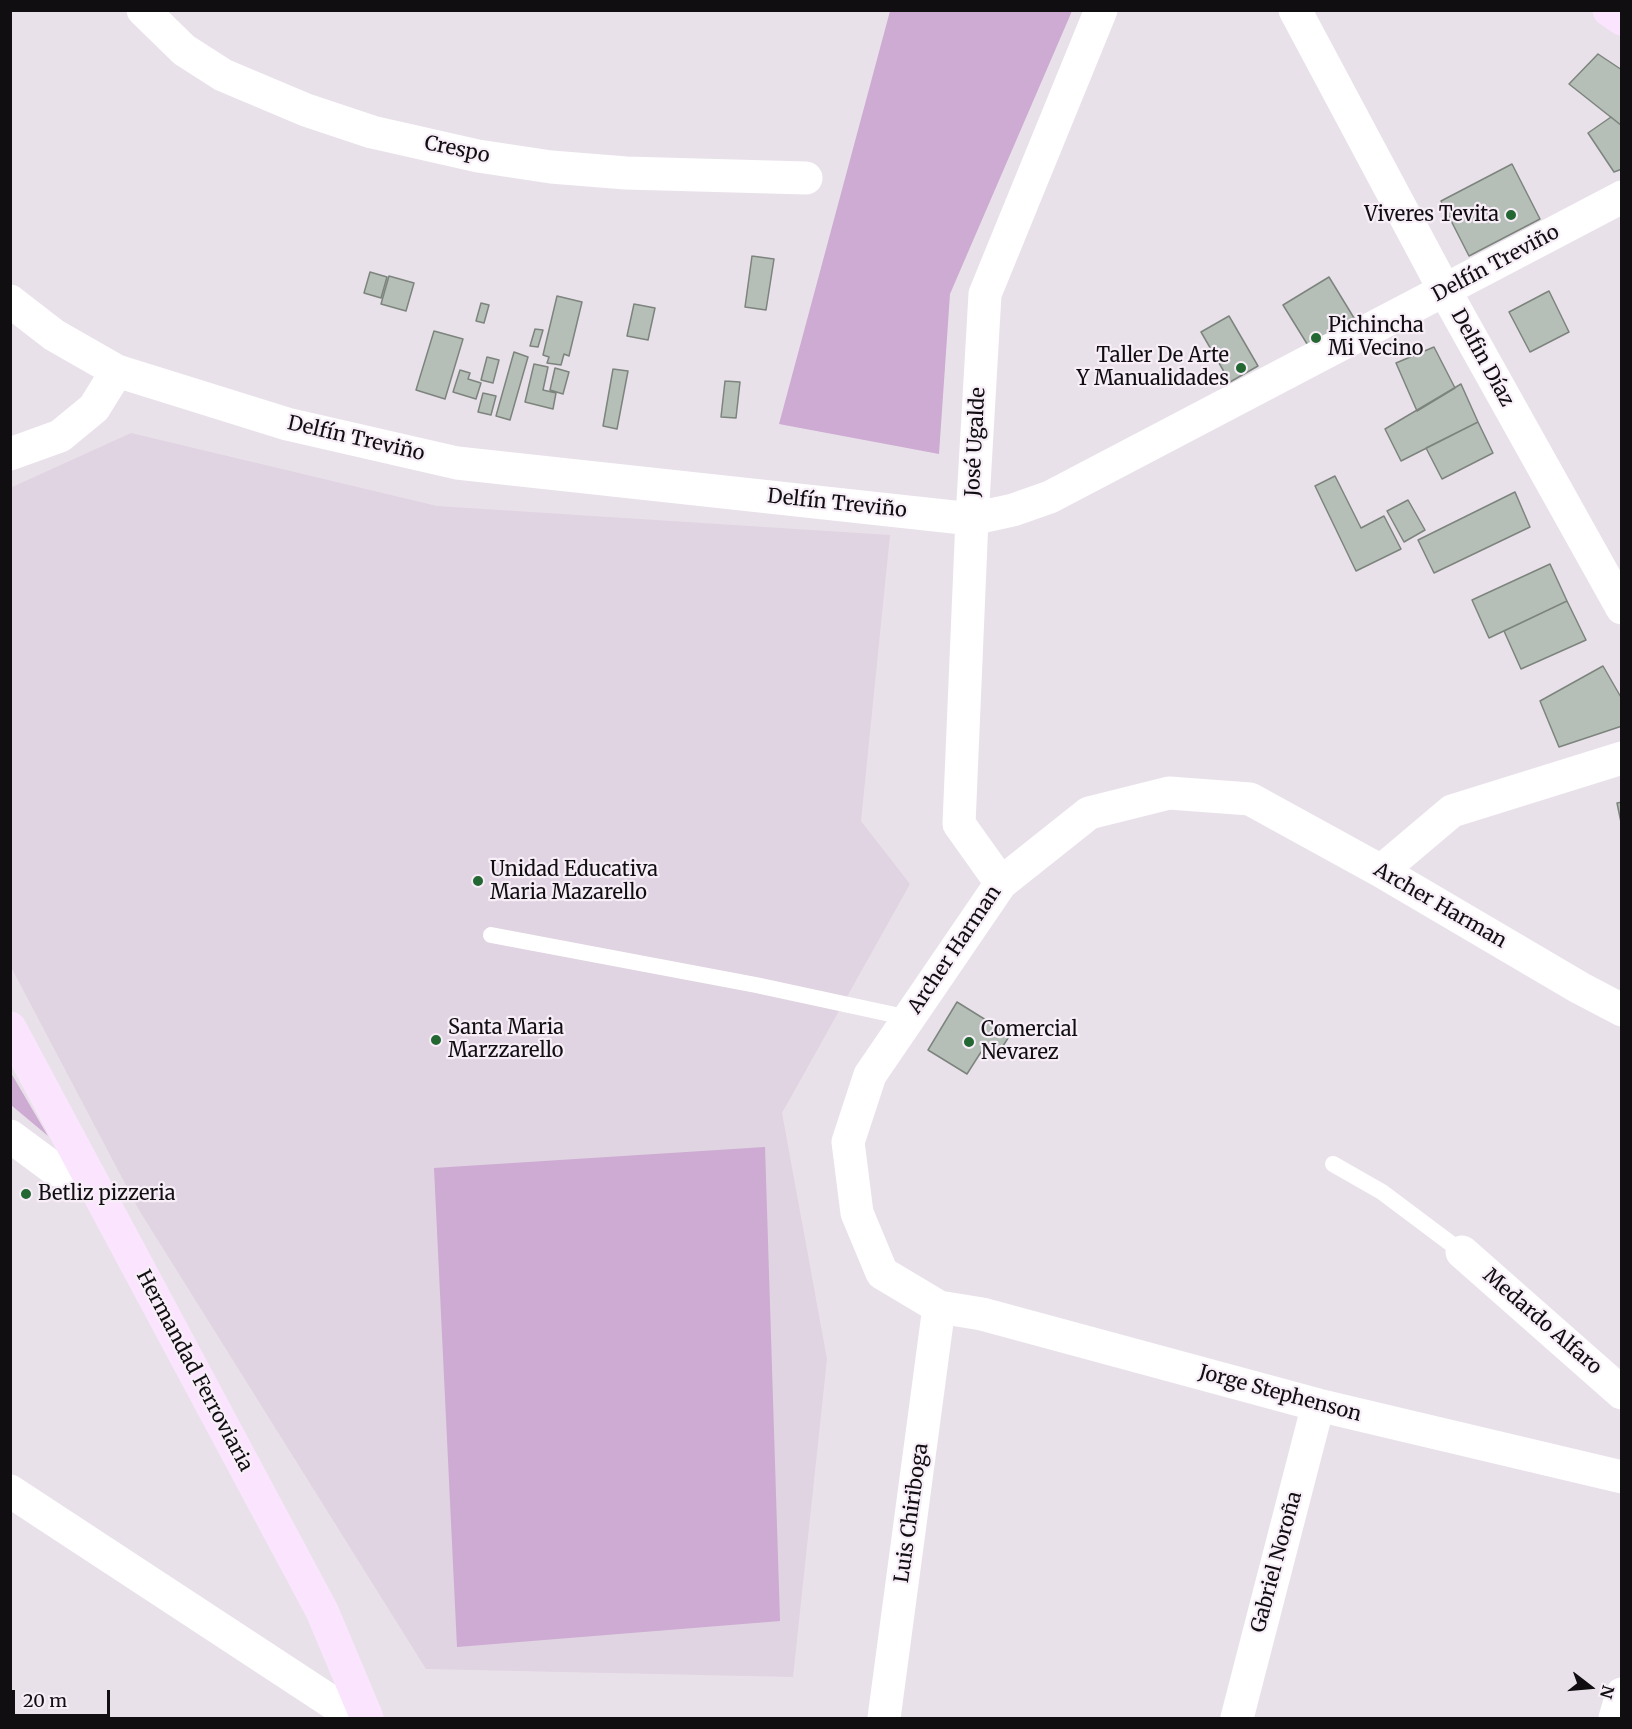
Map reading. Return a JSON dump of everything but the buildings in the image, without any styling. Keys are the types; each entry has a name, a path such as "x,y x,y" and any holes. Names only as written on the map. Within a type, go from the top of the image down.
{"street":[{"name":"Crespo","path":"143,10 184,50 223,75 306,110 372,132 478,156 551,167 626,173 806,178"},
{"name":"José Ugalde","path":"1001,882 959,824 972,519 985,294 1101,10"},
{"name":"Delfin Díaz","path":"1294,10 1445,291 1622,608"},
{"path":"1608,10 1622,19"},
{"name":"Delfín Treviño","path":"10,301 54,335 117,371 287,424 457,464 972,519 1013,510 1050,497 1622,197"},
{"path":"10,454 60,436 94,408 117,371"},
{"path":"1381,871 1452,811 1622,758"},
{"name":"Archer Harman","path":"939,1307 882,1274 857,1213 848,1142 870,1076 1001,882 1089,813 1169,793 1250,800 1381,871 1580,988 1622,1010"},
{"name":"Hermandad Ferroviaria","path":"10,1028 322,1611 367,1719"},
{"path":"10,1136 56,1170 89,1176"},
{"name":"Medardo Alfaro","path":"1462,1252 1622,1393"},
{"name":"Jorge Stephenson","path":"939,1307 981,1314 1318,1405 1622,1477"},
{"name":"Luis Chiriboga","path":"884,1719 939,1307"},
{"name":"Gabriel Noroña","path":"1237,1719 1318,1405"},
{"path":"10,1491 356,1719"},
{"path":"1615,1719 1622,1694"}],"lane":[{"path":"491,935 756,985 909,1018"},
{"path":"1333,1164 1382,1192 1462,1252"}],"shaded area":[{"path":"890,11 1072,11 950,294 939,454 779,424"},
{"name":"Santa Maria Marzzarello","path":"131,433 437,506 890,535 861,821 910,884 782,1113 827,1359 793,1677 426,1669 139,1210 11,967 10,488"},
{"path":"11,1073 48,1136 11,1105"},
{"path":"765,1147 780,1621 457,1647 434,1168"}],"place":[{"name":"Viveres Tevita","path":"1511,215"},
{"name":"Pichincha Mi Vecino","path":"1316,338"},
{"name":"Taller De Arte Y Manualidades","path":"1241,368"},
{"name":"Unidad Educativa Maria Mazarello","path":"478,881"},
{"name":"Santa Maria Marzzarello","path":"436,1040"},
{"name":"Comercial Nevarez","path":"969,1042"},
{"name":"Betliz pizzeria","path":"26,1194"}]}
